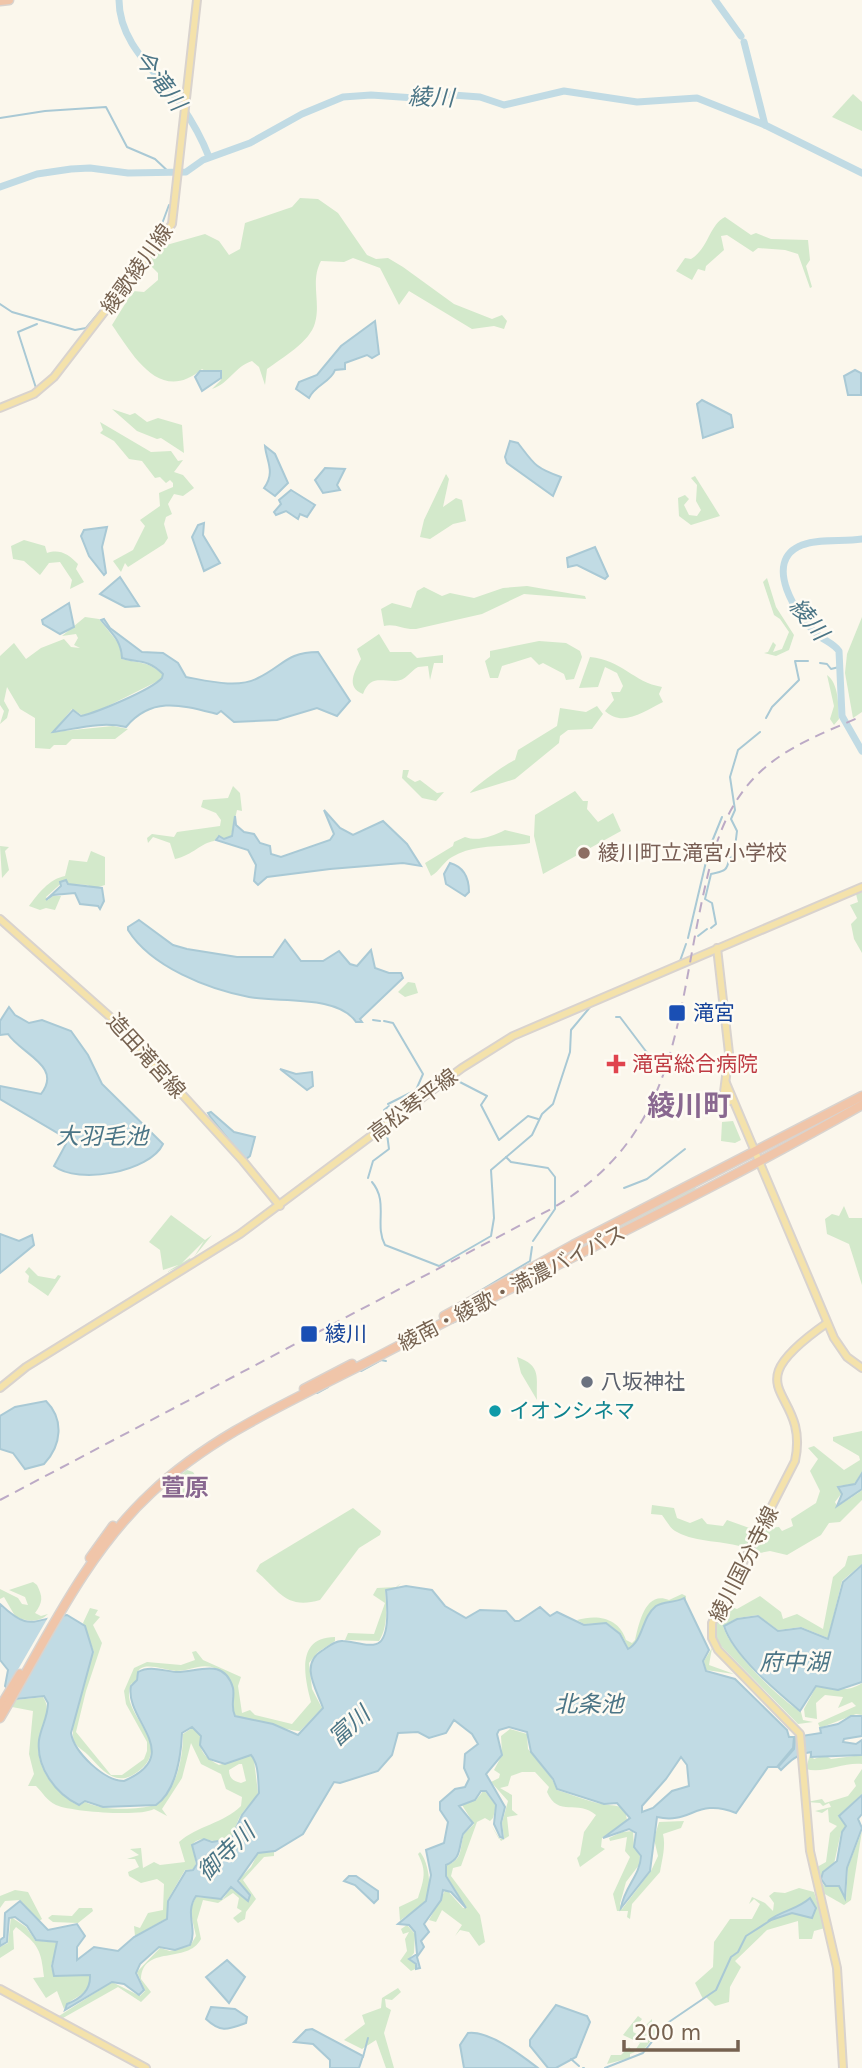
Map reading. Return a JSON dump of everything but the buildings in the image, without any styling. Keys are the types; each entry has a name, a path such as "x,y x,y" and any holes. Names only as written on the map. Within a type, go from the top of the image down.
{"highway":[{"path":"0,1 9,0"},
{"name":"綾南・綾歌・満濃バイパス","path":"0,1718 3,1705 66,1600 119,1519 147,1489 195,1450 277,1403 862,1096"},
{"name":"綾南・綾歌・満濃バイパス","path":"66,1600 132,1511 169,1477 214,1445 280,1407 540,1276 862,1105"}],"main road":[{"name":"綾歌綾川線","path":"0,408 34,394 61,369 163,239 176,213 197,0"},
{"name":"高松琴平線","path":"0,1388 26,1367 280,1206 453,1075 513,1036 861,887"},
{"name":"造田滝宮線","path":"0,919 117,1023 236,1153 280,1206"},
{"path":"717,948 729,1053 724,1092 737,1113"},
{"path":"726,1083 827,1323 842,1352 862,1368"},
{"path":"722,1103 731,1103"},
{"name":"綾川国分寺線","path":"827,1323 793,1349 780,1363 777,1385 795,1428 795,1461 711,1629 712,1638 722,1654 800,1734 808,1843 837,1968 843,2068"},
{"path":"0,1989 146,2068"}],"green space":[{"path":"853,94 862,102 862,131 832,117"},
{"path":"300,198 318,199 338,213 367,255 376,259 388,258 454,304 492,319 502,315 507,321 504,329 494,326 472,329 409,291 399,305 380,268 353,258 344,262 321,261 316,276 317,315 312,330 295,349 267,369 265,385 259,367 252,361 212,389 221,380 222,370 207,372 202,369 187,379 173,382 149,372 129,350 112,325 133,291 144,292 158,280 158,273 148,263 163,246 205,234 219,241 229,255 240,249 245,223 292,207"},
{"path":"725,217 751,235 756,233 771,239 808,240 810,260 806,266 812,287 810,288 798,254 758,248 753,252 727,235 721,236 724,250 706,266 705,271 698,269 692,280 676,271 685,258 691,259 697,254 715,225"},
{"path":"112,409 130,415 135,413 147,422 158,418 182,425 184,453 161,438 137,431"},
{"path":"100,422 151,452 171,451 178,461 183,460 174,472 183,475 194,488 183,496 174,494 168,504 172,514 166,517 164,524 168,538 164,544 128,567 125,563 121,572 113,561 133,550 145,526 140,520 160,506 159,493 173,487 173,483 170,480 166,483 160,477 155,478 142,461 129,459 114,441 100,433 103,430"},
{"path":"446,474 449,479 443,507 456,498 462,500 466,521 453,524 430,539 420,537 424,520"},
{"path":"695,476 720,516 691,525 679,516 678,498 685,495 689,499 684,505 689,515 697,516 701,510 696,501 697,485 691,478"},
{"path":"24,540 45,546 47,553 64,553 78,564 76,569 84,582 70,589 72,580 60,562 49,563 40,575 24,561 13,559 11,546"},
{"path":"767,578 776,607 794,635 789,650 776,656 764,653 768,652 773,642 776,645 773,652 782,649 789,632 774,615 763,582"},
{"path":"527,586 585,596 586,599 524,594 482,614 416,629 384,626 381,609 392,603 411,608 417,591 424,587 442,596 450,593 474,598 503,588"},
{"path":"85,617 99,619 119,644 122,659 152,667 162,674 162,679 96,712 82,715 72,709 53,732 113,726 128,729 115,739 72,739 66,745 54,745 50,749 35,748 35,718 20,709 7,687 4,701 9,710 7,718 0,724 4,711 0,705 0,656 14,643 26,659 41,648 64,639 71,647 80,648 74,645 78,638 76,634 62,636"},
{"path":"862,617 862,712 853,718 845,673 847,654"},
{"path":"379,634 390,652 411,652 417,658 443,655 443,663 434,663 430,680 428,666 418,667 399,681 372,682 363,694 353,683 361,659 357,649"},
{"path":"539,641 566,643 580,651 582,657 574,679 566,680 564,674 543,663 539,665 531,657 502,666 498,678 490,678 485,661 490,657 490,651"},
{"path":"590,657 611,662 643,681 662,687 659,694 663,702 634,716 612,716 605,711 614,700 611,692 620,692 623,686 617,673 605,667 598,687 579,688"},
{"path":"827,675 834,684 837,695 839,719 834,725 830,719 834,706"},
{"path":"597,706 603,714 592,729 568,730 560,736 559,743 515,779 470,793 515,760 518,750 557,726 560,708 586,712"},
{"path":"403,770 409,770 407,777 415,782 420,780 437,793 444,792 436,801 422,798 402,778"},
{"path":"233,786 240,793 242,811 237,810 231,836 224,839 218,836 214,841 175,859 170,843 153,837 148,843 147,838 152,834 174,837 177,832 220,826 221,820 216,813 201,807 203,800 228,798"},
{"path":"575,791 583,801 588,801 587,809 598,822 613,813 621,831 543,874 534,836 535,815"},
{"path":"505,830 530,836 530,843 480,848 461,853 449,859 431,876 425,863 453,846 454,842 465,837 485,838"},
{"path":"0,846 9,847 5,851 9,870 2,878"},
{"path":"91,851 105,857 105,885 92,889 88,885 68,884 66,879 46,897 48,900 53,896 61,896 55,910 40,910 29,906 49,884 65,876 69,860 87,862"},
{"path":"862,892 862,953 854,939 851,924 857,918 850,905 858,902 856,894"},
{"path":"408,982 415,983 418,993 405,997 398,992"},
{"path":"733,1121 741,1140 735,1143 721,1141 722,1122"},
{"path":"697,1185 695,1190 633,1225 469,1305 547,1261"},
{"path":"844,1206 849,1218 862,1218 862,1285 849,1244 827,1234 825,1219 832,1214 839,1216"},
{"path":"171,1215 205,1240 212,1235 194,1257 204,1241 182,1263 190,1258 192,1261 167,1272 178,1265 163,1270 160,1250 149,1242"},
{"path":"29,1267 38,1276 55,1279 58,1275 61,1276 48,1296 28,1282 29,1276 25,1272"},
{"path":"517,1357 534,1368 537,1400 521,1373"},
{"path":"862,1431 862,1472 854,1484 838,1486 841,1494 835,1502 837,1506 862,1490 862,1500 840,1522 829,1523 821,1535 787,1555 770,1551 760,1553 753,1549 767,1528 779,1527 782,1531 793,1526 791,1519 816,1503 820,1491 810,1471 818,1459 808,1448 814,1446 844,1470 860,1460 859,1456 833,1441 833,1437"},
{"path":"187,1470 193,1472 200,1483 181,1495 173,1484 166,1485"},
{"path":"652,1505 674,1508 677,1518 690,1523 702,1518 707,1524 723,1526 727,1520 755,1530 746,1548 693,1538 675,1531 662,1515 651,1514"},
{"path":"353,1508 381,1531 380,1535 359,1548 320,1600 290,1600 256,1571 260,1564"},
{"path":"862,1554 862,1564 842,1581 828,1638 801,1627 778,1630 758,1615 737,1618 723,1626 735,1648 756,1673 801,1712 803,1720 813,1722 798,1724 720,1645 716,1634 718,1620 725,1605 737,1609 760,1596 781,1612 783,1619 797,1614 823,1629 833,1577 845,1566 848,1556"},
{"path":"33,1582 41,1596 35,1613 41,1616 48,1614 37,1620 15,1616 4,1597 0,1599 0,1589 18,1598 22,1604 28,1605 25,1597 9,1590"},
{"path":"401,1583 394,1590 385,1589 386,1622 379,1641 345,1640 348,1633 374,1634 385,1603 373,1595 377,1588 396,1587"},
{"path":"682,1594 686,1596 686,1601 684,1598 662,1603 651,1611 629,1649 621,1634 607,1623 584,1624 577,1620 600,1618 613,1622 626,1640 632,1643 644,1610 649,1604 654,1600 669,1600"},
{"path":"90,1608 98,1610 95,1615 100,1617 93,1625 102,1643 76,1732 111,1775 122,1775 144,1759 147,1751 147,1742 126,1704 124,1691 134,1668 147,1662 181,1665 195,1660 192,1652 196,1651 203,1660 241,1677 238,1686 242,1713 250,1710 255,1715 292,1724 311,1702 305,1670 308,1651 322,1639 335,1637 335,1641 318,1652 309,1663 312,1689 322,1708 300,1731 280,1727 235,1715 232,1684 225,1674 217,1669 201,1667 176,1671 144,1667 139,1670 136,1680 131,1684 129,1698 149,1739 149,1760 132,1776 111,1776 73,1739 77,1705 94,1652 83,1623"},
{"path":"712,1648 709,1665 734,1674 706,1670 704,1661"},
{"path":"862,1683 862,1715 856,1714 820,1728 818,1723 856,1706 852,1702 838,1708 843,1697 825,1695 816,1703 817,1719 805,1717 804,1709 816,1687 845,1689"},
{"path":"43,1697 46,1702 47,1713 38,1750 43,1770 62,1795 79,1806 85,1802 120,1809 156,1805 174,1782 182,1753 183,1734 192,1728 201,1736 204,1754 219,1765 250,1755 254,1760 258,1793 241,1815 230,1838 222,1841 204,1839 192,1845 196,1864 193,1869 185,1870 167,1901 167,1918 135,1936 134,1926 140,1928 148,1913 163,1910 164,1884 157,1879 141,1883 129,1876 128,1872 139,1867 135,1859 127,1859 139,1855 130,1849 141,1848 143,1868 154,1862 160,1865 185,1862 179,1842 234,1812 241,1806 242,1797 226,1789 221,1774 201,1764 191,1743 182,1778 162,1809 167,1816 154,1809 135,1813 106,1813 56,1805 36,1786 28,1786 34,1774 29,1754 33,1711 12,1707 16,1700","holes":["242,1764 246,1781 241,1783 232,1779 229,1770"]},
{"path":"510,1729 527,1734 528,1749 552,1779 557,1790 592,1802 619,1807 625,1810 627,1820 602,1838 601,1847 605,1849 580,1867 577,1858 580,1855 584,1832 596,1815 582,1808 557,1804 547,1792 549,1787 535,1772 522,1772 511,1776 508,1786 500,1788 512,1795 512,1810 518,1815 507,1817 509,1836 501,1841 500,1839 504,1838 502,1823 508,1801 491,1782 499,1778 500,1774 494,1770 502,1755 501,1736"},
{"path":"810,1754 814,1759 825,1755 831,1759 862,1755 862,1764 819,1770 806,1769"},
{"path":"862,1769 862,1794 838,1816 846,1826 841,1832 834,1864 819,1877 817,1867 826,1862 830,1833 837,1826 829,1822 828,1809 822,1813 815,1811 831,1807 829,1803 823,1806 820,1803 807,1802 822,1799 825,1803 848,1796 856,1786 854,1781"},
{"path":"484,1790 496,1806 493,1818 490,1821 485,1818 477,1822 461,1866 453,1868 451,1876 480,1915 485,1942 479,1946 469,1932 460,1930 455,1936 462,1925 442,1910 436,1922 429,1920 446,1889 466,1908 447,1876 447,1865 459,1856 464,1834 474,1824 462,1805 476,1800"},
{"path":"684,1821 681,1828 663,1834 660,1872 632,1904 630,1919 627,1917 628,1911 617,1911 613,1894 630,1857 625,1851 627,1837 610,1841 609,1838 622,1832 633,1831 634,1847 640,1856 639,1865 626,1882 620,1904 622,1909 651,1871 658,1856 654,1839 659,1822"},
{"path":"862,1831 851,1900 844,1905 823,1893 820,1881 826,1887 839,1886 846,1899 848,1867"},
{"path":"274,1852 274,1856 264,1857 243,1880 256,1899 246,1912 245,1919 238,1923 233,1918 242,1911 237,1908 239,1898 233,1893 218,1903 203,1900 197,1920 201,1939 186,1951 149,1962 141,1979 151,1992 141,2002 118,1987 63,2018 59,2016 112,1982 140,1996 145,1991 137,1972 160,1948 170,1951 190,1946 196,1936 190,1910 196,1897 223,1899 231,1888 248,1901 250,1894 240,1883 240,1878 251,1867 258,1853"},
{"path":"420,1852 428,1870 426,1900 400,1921 399,1907 418,1898 422,1886 424,1871 418,1854"},
{"path":"799,1888 814,1892 825,1928 814,1931 812,1939 799,1939 798,1921 767,1930 735,1961 741,1967 730,1987 729,2002 715,2006 706,1997 703,1999 695,1983 713,1967 714,1942 730,1919 752,1919 760,1904 754,1899 749,1904 752,1897 765,1903 773,1911 774,1903 769,1896 774,1892 785,1893","holes":["810,1898 816,1908 812,1918 789,1910 796,1910"]},
{"path":"15,1890 28,1892 42,1919 39,1921 20,1900 5,1901 0,1908 0,1896"},
{"path":"79,1908 92,1908 93,1911 78,1923 53,1922 48,1918 52,1915 72,1916"},
{"path":"11,1917 26,1927 35,1940 57,1943 51,1966 54,1976 90,1976 83,1993 64,2009 57,1991 46,1998 33,1978 44,1977 40,1954 30,1939 16,1927 13,1931 14,1949 0,1958 0,1947 8,1943"},
{"path":"407,1925 415,1934 414,1953 409,1959 415,1964 415,1969 411,1971 400,1961 407,1951 405,1939 409,1932 403,1934 401,1929"},
{"path":"398,1988 401,1992 392,2000 385,1999 386,2007 391,2010 384,2033 394,2068 386,2068 376,2040 362,2049 344,2040 365,2024 362,2015 381,2008 382,1998"},
{"path":"638,2016 642,2019 633,2032 637,2034 652,2019 652,2026 657,2023 661,2027 643,2051 636,2049 640,2043 623,2035"},
{"path":"629,2047 635,2052 630,2054 630,2058 607,2064 611,2055 621,2055"}],"water":[{"path":"375,321 379,354 372,358 367,355 345,363 345,369 335,370 309,398 296,389 299,382 317,375 341,346"},
{"path":"855,370 861,373 861,395 848,395 844,376"},
{"path":"200,371 221,371 221,378 202,391 195,377"},
{"path":"702,400 731,415 733,427 703,438 697,404"},
{"path":"510,441 518,443 540,468 561,477 553,496 507,463 505,457"},
{"path":"265,446 275,454 288,483 275,496 264,488 270,471"},
{"path":"325,468 345,469 337,485 340,490 323,493 315,480"},
{"path":"291,490 315,505 307,517 300,514 298,519 286,511 276,515 274,512 281,504 279,500"},
{"path":"204,523 203,535 220,563 204,571 192,537 198,525"},
{"path":"107,527 102,547 106,573 104,575 89,556 81,536 84,530"},
{"path":"595,547 608,576 605,579 577,565 568,567 567,558"},
{"path":"120,577 139,606 125,607 100,594"},
{"path":"69,603 74,627 60,634 43,624 42,620"},
{"path":"104,619 110,628 142,652 163,653 178,663 186,677 213,682 232,684 250,681 299,654 318,652 350,701 337,716 317,708 277,720 234,722 221,711 217,714 179,706 157,707 136,717 126,727 98,725 53,732 73,710 81,716 99,710 136,694 162,678 163,674 152,665 122,658 118,642 101,620"},
{"path":"324,810 340,828 353,835 383,821 407,844 421,866 403,863 330,869 267,877 258,885 254,881 256,865 248,850 216,840 219,836 224,839 232,836 235,816 236,825 244,832 254,834 260,843 270,846 271,854 281,857 330,840 334,834"},
{"path":"450,863 459,867 467,877 469,892 465,896 446,884 444,874"},
{"path":"66,880 68,884 102,888 104,901 100,909 98,906 80,904 75,893 53,895 46,900 61,886 60,882"},
{"path":"139,920 173,945 237,957 273,957 285,940 301,961 323,961 339,951 350,964 357,966 371,950 375,968 389,973 401,973 403,978 360,1019 362,1022 356,1022 347,1013 321,1003 249,997 199,982 166,965 138,943 128,927"},
{"name":"大羽毛池","path":"9,1007 15,1015 29,1023 42,1020 71,1031 88,1055 102,1084 163,1144 156,1154 129,1168 96,1175 65,1172 54,1166 66,1144 64,1137 0,1099 0,1086 41,1094 47,1076 38,1061 8,1034 0,1035 0,1021"},
{"path":"280,1069 296,1074 312,1072 313,1086 307,1090"},
{"path":"211,1112 234,1132 255,1137 250,1156 245,1160 211,1118 208,1113"},
{"path":"0,1234 19,1241 32,1235 34,1245 0,1273"},
{"path":"46,1401 56,1416 57,1440 44,1464 25,1469 13,1453 0,1449 0,1416 15,1407"},
{"path":"862,1473 862,1489 837,1506 842,1494 838,1487 855,1484"},
{"name":"府中湖","path":"862,1565 862,1682 838,1690 816,1686 800,1711 768,1683 736,1649 724,1626 737,1619 758,1616 778,1631 801,1628 828,1639 843,1582"},
{"name":"北条池","path":"406,1586 432,1590 445,1606 466,1618 480,1610 506,1611 515,1621 519,1621 540,1607 550,1616 557,1612 584,1625 606,1623 620,1634 628,1649 637,1640 656,1606 684,1598 709,1650 703,1661 706,1671 735,1679 787,1730 789,1737 794,1737 793,1748 777,1767 768,1767 736,1813 712,1808 678,1817 657,1817 650,1871 621,1908 640,1863 641,1856 634,1847 636,1833 629,1829 603,1838 630,1818 617,1803 604,1804 557,1789 553,1779 531,1752 527,1732 509,1727 499,1730 497,1734 502,1755 486,1774 505,1807 501,1823 503,1838 494,1824 496,1805 486,1791 481,1791 475,1800 459,1806 473,1823 463,1834 459,1853 446,1865 446,1876 466,1908 451,1892 443,1890 441,1900 424,1924 429,1932 421,1941 424,1947 417,1957 420,1968 416,1969 416,1964 409,1959 417,1954 415,1932 409,1925 398,1924 426,1901 431,1875 426,1850 444,1843 448,1822 440,1810 440,1802 455,1789 465,1787 469,1779 464,1768 465,1754 478,1744 472,1734 454,1720 446,1733 429,1738 418,1732 398,1733 392,1755 378,1771 340,1783 334,1782 303,1834 275,1851 258,1853 238,1881 250,1895 248,1901 231,1887 221,1899 196,1896 191,1909 193,1933 190,1945 175,1950 159,1947 140,1964 136,1973 144,1990 139,1995 124,1984 112,1982 65,2010 67,2004 80,1997 87,1989 90,1975 54,1976 52,1966 57,1942 36,1940 27,1926 15,1917 9,1918 7,1942 0,1946 0,1940 4,1937 5,1913 20,1901 48,1930 77,1924 85,1936 77,1947 77,1960 94,1947 118,1951 134,1937 167,1919 168,1901 186,1871 193,1870 197,1864 192,1845 204,1839 212,1842 231,1839 242,1815 259,1793 258,1772 251,1755 225,1764 209,1759 200,1745 201,1736 192,1727 182,1733 179,1762 173,1782 156,1805 103,1807 85,1801 79,1805 71,1800 49,1779 41,1760 39,1740 48,1703 44,1696 16,1699 5,1686 8,1670 0,1660 0,1604 25,1621 67,1615 85,1626 93,1652 71,1733 73,1741 84,1757 99,1771 124,1781 142,1771 150,1760 152,1748 131,1699 131,1686 137,1680 138,1672 152,1669 184,1672 216,1669 229,1678 233,1688 235,1716 273,1724 298,1735 323,1708 311,1677 312,1662 316,1656 338,1641 367,1645 380,1642 387,1624 386,1590","holes":["681,1757 687,1765 689,1786 672,1791 653,1808 642,1812 642,1806"]},
{"name":"府中湖","path":"851,1716 862,1716 862,1736 844,1739 843,1742 856,1744 862,1740 862,1755 811,1757 811,1752 798,1756 781,1770 778,1767 794,1749 795,1737 821,1733 820,1728 838,1724"},
{"path":"862,1795 862,1814 858,1819 862,1828 847,1868 845,1898 839,1886 826,1886 821,1879 823,1872 837,1861 842,1832 846,1826 839,1816"},
{"path":"349,1876 356,1876 378,1891 378,1899 374,1903 355,1885 344,1881"},
{"path":"810,1898 816,1908 812,1918 792,1913 768,1921 800,1905"},
{"path":"227,1960 245,1977 229,2003 206,1977"},
{"path":"556,2005 587,2016 590,2022 576,2057 556,2068 548,2068 530,2046 530,2040"},
{"path":"211,2007 235,2009 247,2017 246,2023 229,2029 216,2027 206,2019"},
{"path":"312,2029 363,2056 359,2068 330,2068 330,2060 313,2044 294,2042 306,2030"},
{"path":"468,2033 495,2040 538,2068 464,2068 460,2045"}],"pier":[{"path":"66,1612 14,1702 5,1692 50,1614"}],"waterway":[{"name":"今滝川","path":"119,0 125,30 132,44 181,105 209,157"},
{"path":"715,0 741,36"},
{"path":"744,42 765,125"},
{"name":"綾川","path":"0,187 37,174 71,169 90,168 128,173 186,172 203,160 250,143 302,114 343,97 371,95 415,98 439,94 480,97 504,105 564,91 637,102 697,98 765,125 862,173"},
{"path":"0,118 45,111 106,107 127,147 155,159 171,174"},
{"path":"156,240 169,205"},
{"path":"0,304 12,312 75,330 86,328 112,297"},
{"path":"36,388 18,332 37,324"},
{"name":"綾川","path":"862,539 802,545 790,553 784,563 787,589 801,616 818,635 839,651 842,716 862,751"},
{"path":"766,718 772,707 799,680 795,661 808,661"},
{"path":"820,663 827,664 831,669 839,667"},
{"path":"711,928 716,924 712,903 705,899 711,874 725,869 734,855 737,831 731,819 735,810 730,777 738,750 760,732"},
{"path":"688,938 709,849 722,817"},
{"path":"698,936 707,929"},
{"path":"680,961 686,944"},
{"path":"372,1182 380,1197 381,1230 385,1245 439,1266 491,1236 494,1218 491,1170 532,1135 542,1114 553,1104 570,1052 571,1030 591,1006"},
{"path":"616,1017 620,1017 648,1054"},
{"path":"373,1020 380,1021"},
{"path":"384,1021 393,1023 423,1074 416,1090 388,1104"},
{"path":"454,1079 487,1096 481,1105 499,1140 528,1116 538,1119"},
{"path":"387,1122 384,1110 389,1106"},
{"path":"368,1178 373,1161 389,1149 387,1134"},
{"path":"624,1188 647,1179 685,1149"},
{"path":"506,1157 511,1162 548,1168 555,1177 555,1209 533,1241"},
{"path":"473,1295 530,1261 532,1247"},
{"path":"452,1323 496,1303"},
{"path":"406,1347 440,1329"},
{"path":"361,1371 381,1360 386,1361"},
{"path":"317,1393 328,1387"},
{"path":"605,2068 643,2053 666,2024 716,1990 731,1957 738,1952 746,1936 771,1920"},
{"path":"363,2057 368,2038"},
{"path":"571,2059 579,2066"}],"railway":[{"path":"0,1500 551,1209 593,1180 624,1147 647,1112 664,1073 676,1032 711,862 737,799 760,772 783,754 862,716"}],"place":[{"name":"綾川町立滝宮小学校","path":"584,853"},
{"name":"滝宮","path":"677,1013"},
{"name":"滝宮総合病院","path":"616,1064"},
{"name":"綾川","path":"309,1334"},
{"name":"八坂神社","path":"587,1382"},
{"name":"イオンシネマ","path":"495,1411"}],"district":[{"name":"綾川町","path":"689,1105"},
{"name":"萱原","path":"185,1488"}],"water label":[{"name":"富川","path":"349,1726"},
{"name":"御寺川","path":"226,1852"}]}
